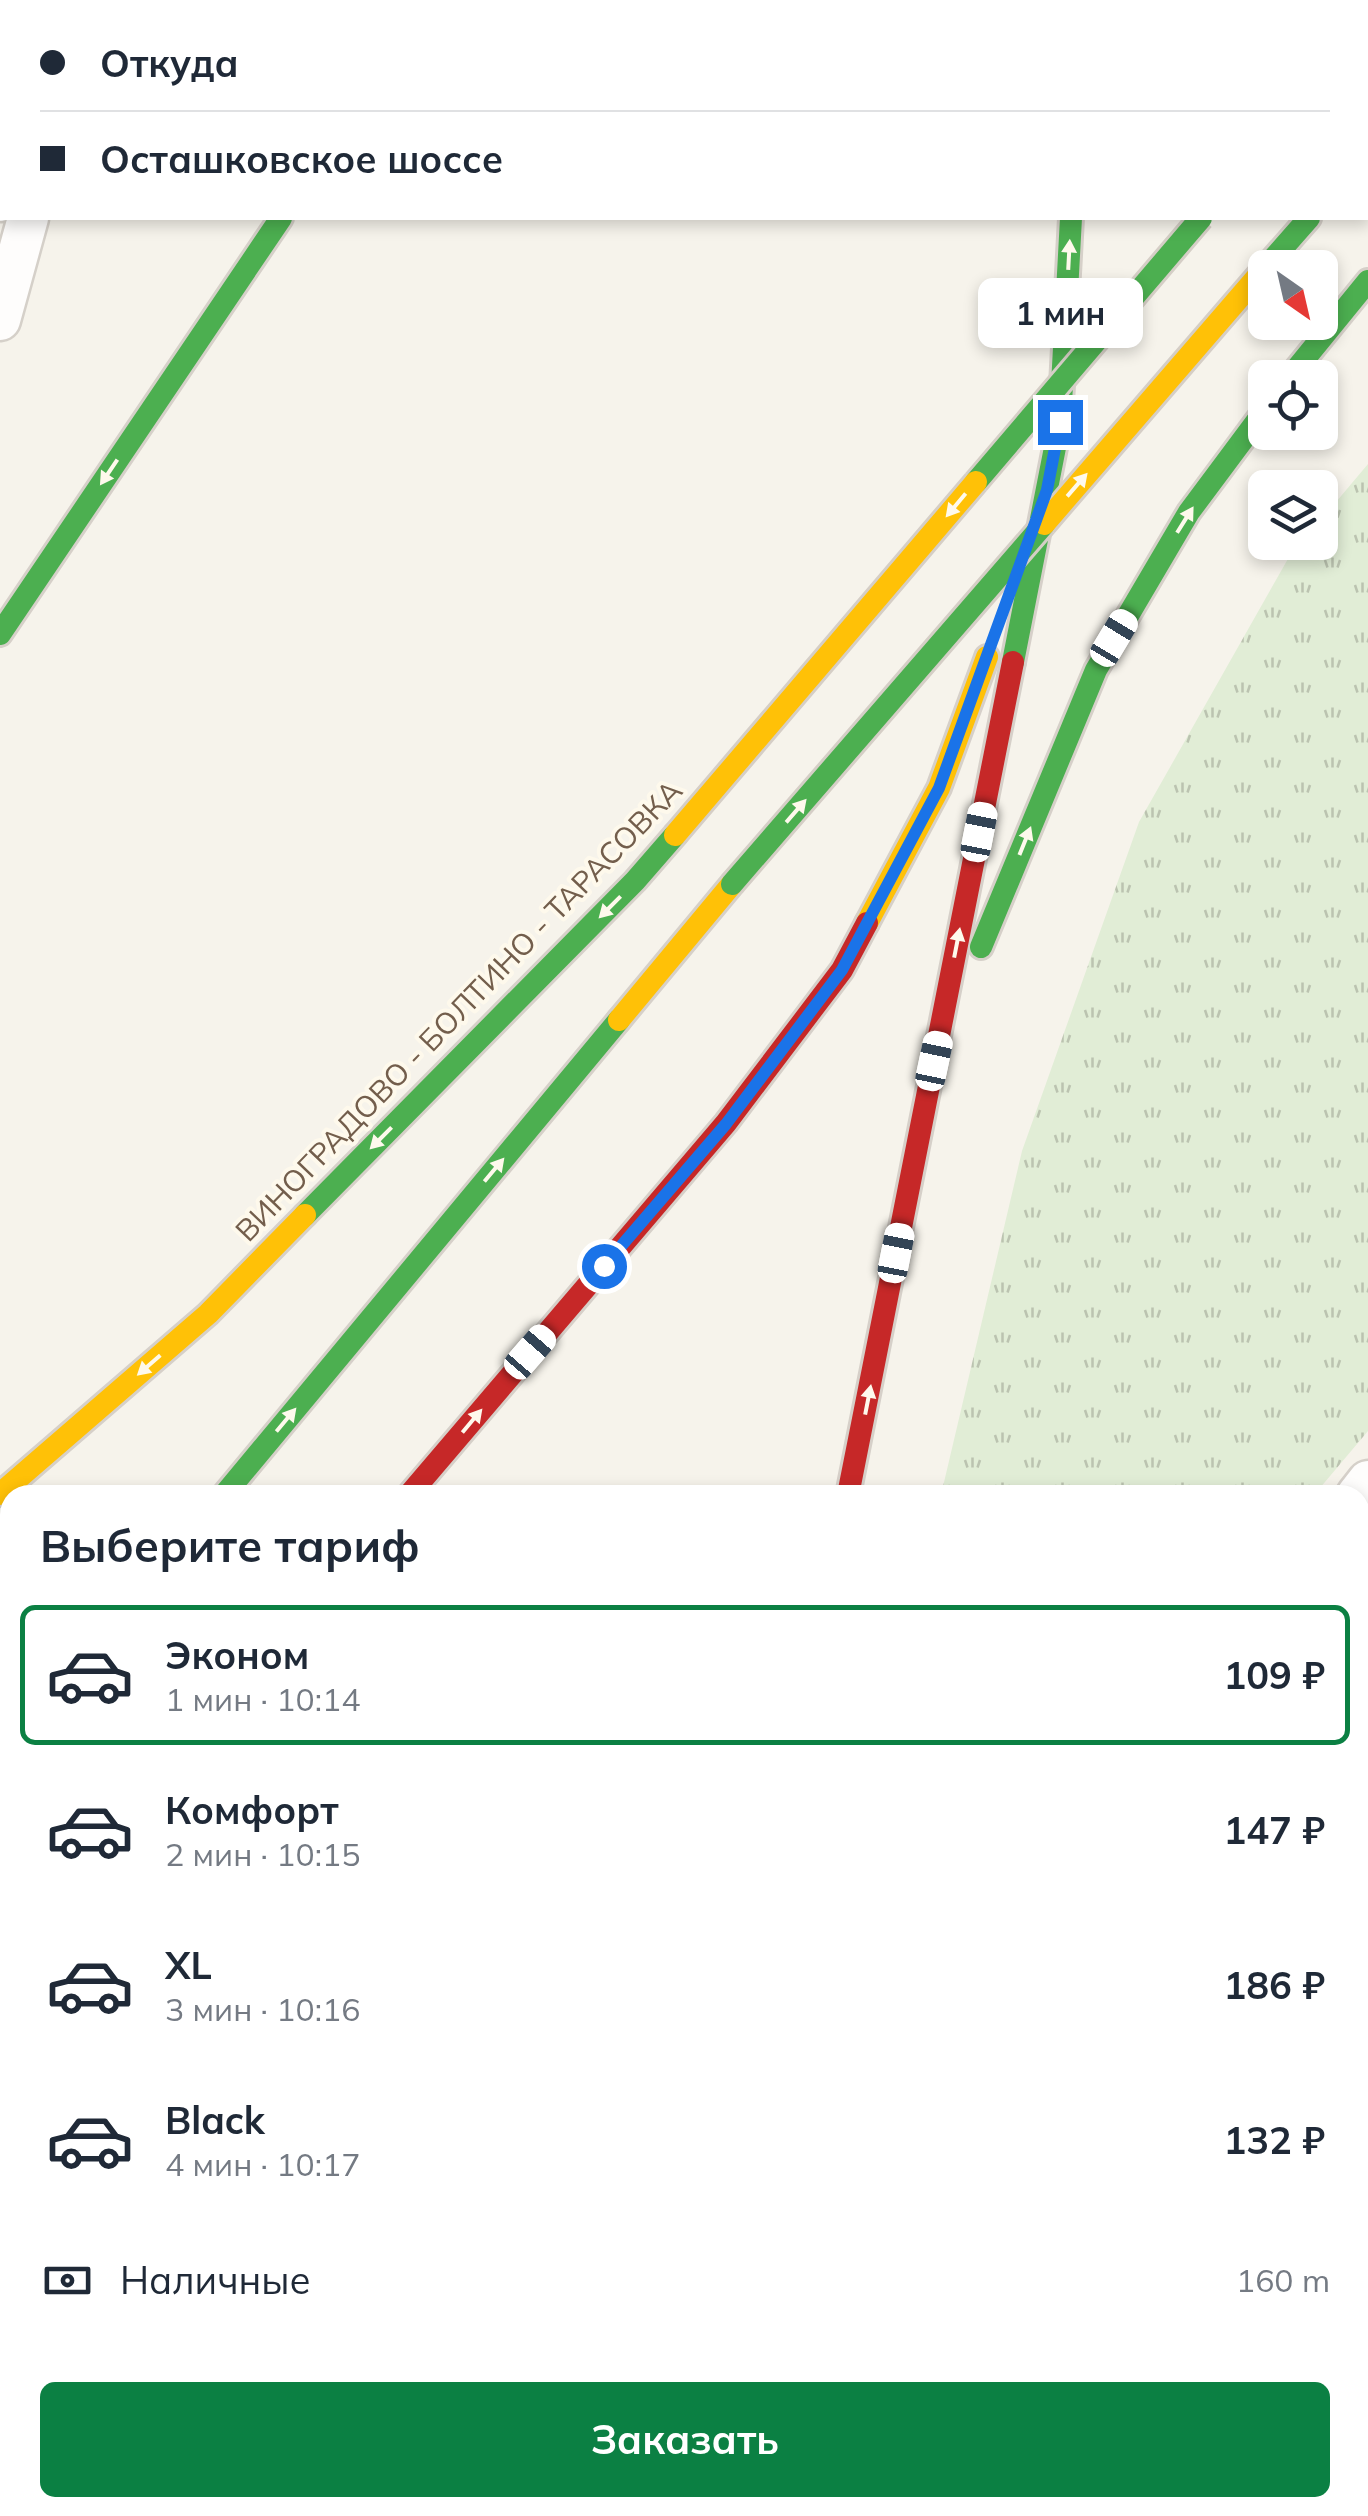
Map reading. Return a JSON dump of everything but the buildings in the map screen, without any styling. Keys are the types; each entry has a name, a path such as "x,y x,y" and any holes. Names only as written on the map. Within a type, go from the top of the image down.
{"main road":[{"path":"85,467 279,220"},
{"path":"0,634 280,220"},
{"path":"850,1485 1060,422 1071,220"},
{"name":"ВИНОГРАДОВО - БОЛТИНО - ТАРАСОВКА","path":"10,1485 208,1314 635,881 1199,220"},
{"path":"1280,250 1306,220"},
{"path":"1304,360 1368,281"},
{"path":"232,1485 732,884 1248,288"},
{"path":"934,1061 1096,670 1189,512 1248,433"},
{"path":"417,1485 726,1124 842,970 939,788 1047,490"}],"street":[{"path":"0,320 27,220"}],"green space":[{"path":"1368,464 1368,1431 1322,1485 943,1485 1022,1151 1139,822 1287,560 1338,560 1338,500"}],"traffic: fast":[{"path":"0,634 280,220"},
{"path":"1013,662 1060,422 1071,220"},
{"path":"976,482 1199,220"},
{"path":"1281,250 1307,220"},
{"path":"1304,360 1368,281"},
{"path":"981,947 1096,670 1189,512 1248,433"},
{"path":"732,884 1044,524"},
{"path":"305,1215 635,881 675,835"},
{"path":"232,1485 619,1020"}],"traffic: slow":[{"path":"1044,524 1248,288"},
{"path":"675,835 976,482"},
{"path":"867,923 939,788 987,657"},
{"path":"619,1020 732,884"},
{"path":"10,1485 208,1314 305,1215"}],"traffic: jam":[{"path":"850,1485 1013,662"},
{"path":"418,1485 726,1123 842,970 867,923"}],"route":[{"path":"604,1266 726,1124 842,970 939,788 1047,490 1060,422"}]}
